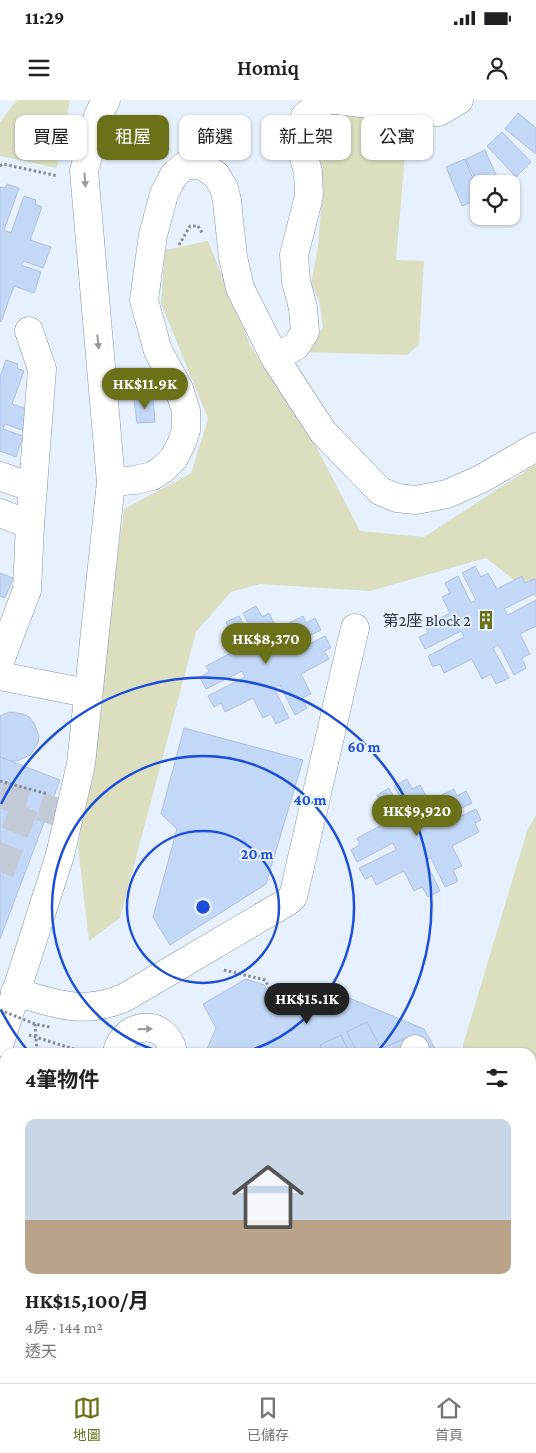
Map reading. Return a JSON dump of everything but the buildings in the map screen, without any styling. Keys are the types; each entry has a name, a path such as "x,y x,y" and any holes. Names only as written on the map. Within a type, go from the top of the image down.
{"street":[{"path":"0,1042 8,1001 60,855 81,764 87,693 111,482 84,171 98,116 106,100"},
{"path":"275,358 296,346 305,332 303,308 296,281 294,255 309,196 308,172 300,144 305,116 320,104 329,100"},
{"path":"336,100 439,112 459,100"},
{"path":"111,482 152,476 163,469 174,458 186,430 186,411 179,389 158,351 144,300 153,235 164,194 174,175 184,166 200,164 216,175 224,188 228,201 232,257 240,288 275,358 324,432 380,491 397,498 416,500 447,494 481,479 536,448"},
{"path":"0,661 27,590 32,488 42,369 29,331"},
{"path":"0,476 32,488"},
{"path":"0,513 30,525"},
{"path":"8,1001 64,1006 91,1007 108,1005 124,998 287,902 293,896 355,628"},
{"path":"0,676 87,693"},
{"path":"119,1048 126,1035 135,1029 144,1027 162,1033 168,1039 171,1048"}],"path":[{"path":"0,166 3,164 61,177"},
{"path":"177,250 190,226 198,226 208,242"},
{"path":"0,781 44,793 54,793"},
{"path":"216,974 224,970 265,980 276,1000"},
{"path":"8,1001 35,1024 50,1027"},
{"path":"35,1024 37,1048"},
{"path":"26,1034 70,1048"}],"green space":[{"path":"18,100 70,100 67,115 15,115 15,159 0,156 0,122"},
{"path":"329,112 361,115 361,160 405,160 396,260 424,261 419,345 407,355 303,352 323,328 319,300 311,283 318,247 322,196 319,160 351,160 351,115 325,115"},
{"path":"19,160 59,160 57,168"},
{"path":"208,241 251,347 317,448 360,531 424,537 536,464 536,597 486,558 370,591 260,584 231,592 196,632 120,918 89,941 78,847 124,509 191,473 208,419 161,303 165,250"},
{"path":"536,815 536,1048 463,1048 463,1045 527,831"}],"tunnel":[{"path":"0,794 70,816"},
{"path":"0,872 26,803"}],"place":[{"name":"第2座 Block 2","path":"486,620"}]}
